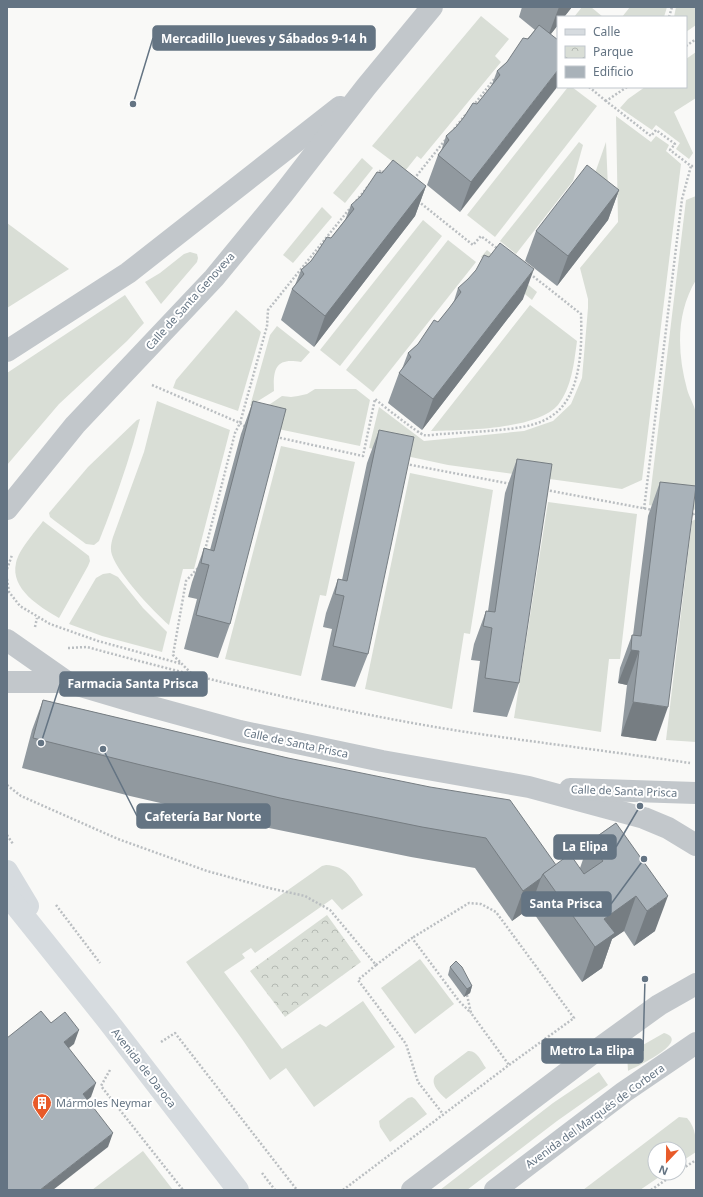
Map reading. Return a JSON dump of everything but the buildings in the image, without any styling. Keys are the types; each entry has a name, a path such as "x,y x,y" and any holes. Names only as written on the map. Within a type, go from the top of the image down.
{"main road":[{"name":"Avenida de Daroca","path":"7,871 49,946"},
{"name":"Avenida de Daroca","path":"7,895 108,1021 238,1190"}],"street":[{"name":"Calle de Santa Genoveva","path":"7,509 75,426 123,373 214,278 283,194 366,87 432,7"},
{"name":"Calle de Santa Genoveva","path":"7,351 128,273 366,87"},
{"name":"Calle de Santa Prisca","path":"7,640 67,682"},
{"name":"Calle de Santa Prisca","path":"7,682 67,682 138,704 240,731 382,761 529,787 644,818 668,828 696,845"},
{"name":"Calle de Santa Prisca","path":"529,787 696,793"},
{"path":"412,1190 659,1005 696,984"},
{"name":"Avenida del Marqués de Corbera","path":"495,1190 624,1092 695,1047"}],"path":[{"path":"687,45 696,39"},
{"path":"454,130 498,75"},
{"path":"589,88 651,136 656,130 662,134 675,144 670,150 691,166 696,166"},
{"path":"606,101 626,88"},
{"path":"410,184 449,136"},
{"path":"644,508 682,199 691,166"},
{"path":"376,176 381,170 387,175"},
{"path":"205,550 235,433 240,423 267,326 268,310 371,182"},
{"path":"418,200 473,245 481,236 500,251"},
{"path":"274,436 364,456 375,399 423,435 470,433 509,429 533,424 550,418 560,409 570,394 578,373 582,337 581,314 525,270"},
{"path":"123,373 240,423 252,432"},
{"path":"401,463 516,485"},
{"path":"539,489 658,511"},
{"path":"688,517 696,513"},
{"path":"7,569 12,555"},
{"path":"194,676 173,655 186,580 201,565"},
{"path":"7,579 10,592 20,606 50,624 98,641 182,664"},
{"path":"67,648 87,647 194,676 319,705 466,732 696,764"},
{"path":"7,785 21,796 118,839 207,871 268,888 305,896 330,910 376,965"},
{"path":"343,1190 443,1114 574,1018 496,912 481,904 469,903 412,938 358,980 406,1044 418,1082 443,1114"},
{"path":"412,938 460,1001 471,1013 509,1065"},
{"path":"467,995 471,1013"},
{"path":"162,1042 175,1033 297,1190"},
{"path":"110,1069 101,1086 183,1190"},
{"path":"687,1166 696,1160"},
{"path":"651,1190 664,1181"}],"green space":[{"path":"582,7 591,7 602,16 575,16"},
{"path":"630,7 667,7 664,16 623,16"},
{"path":"676,7 696,7 696,25 687,31 687,16 674,16"},
{"path":"481,16 509,39 495,56 501,62 421,159 417,156 405,171 372,146"},
{"path":"696,52 696,98 674,112 693,153 689,159 676,149 680,143 656,125 652,130 620,108 628,99 644,88 687,88 687,58"},
{"path":"567,88 573,88 597,106 495,237 467,215"},
{"path":"616,116 651,142 656,136 669,145 666,151 681,164 642,480 622,489 448,465 369,448 379,407 424,441 524,431 553,421 571,404 582,378 588,308 588,299 580,268 618,222"},
{"path":"579,142 583,145 573,181 516,254 500,241"},
{"path":"606,142 609,211 588,193"},
{"path":"362,158 373,168 345,203 333,193"},
{"path":"696,196 696,280 689,293 685,306 680,333 681,361 688,392 696,417 696,509 689,512 649,505 686,200"},
{"path":"322,207 332,217 293,263 283,255"},
{"path":"423,220 442,236 340,366 320,350"},
{"path":"7,223 69,269 7,308"},
{"path":"448,240 476,262 373,392 346,370"},
{"path":"487,250 537,292 532,300 481,257"},
{"path":"190,252 197,254 197,262 161,304 145,282 160,273 184,254"},
{"path":"125,295 144,323 127,341 59,404 7,465 7,373"},
{"path":"530,305 577,341 569,383 563,398 558,405 548,413 517,424 479,429 431,431"},
{"path":"236,310 261,332 238,411 173,388 176,380"},
{"path":"277,326 310,352 301,362 286,361 281,363 275,371 274,391 250,406 270,335"},
{"path":"315,389 356,389 370,400 360,446 249,423 251,417 282,396 298,396 307,394"},
{"path":"157,401 230,430 194,569 183,569 169,625 154,611 129,582 116,563 111,549 113,537 144,452"},
{"path":"140,419 111,511 99,541 94,545 86,544 50,517 49,513 88,467 137,420"},
{"path":"281,446 355,462 326,596 320,595 301,676 225,659"},
{"path":"410,473 493,490 470,634 464,633 452,709 365,689"},
{"path":"548,502 637,514 620,659 609,659 601,732 514,718"},
{"path":"696,519 696,742 666,740 692,521"},
{"path":"43,521 89,556 90,561 59,618 35,603 28,596 22,589 15,572 16,563 20,552"},
{"path":"110,573 118,577 143,608 167,632 162,652 102,636 69,624 96,578 103,574"},
{"path":"326,865 339,868 348,874 363,895 342,910 332,899 255,953 251,948 242,954 245,958 224,972 282,1049 320,1024 326,1027 363,1001 395,1047 314,1107 286,1068 270,1080 186,962 322,866"},
{"path":"327,915 361,962 285,1017 250,971"},
{"path":"420,959 454,1004 415,1034 381,988"},
{"path":"664,1033 671,1037 671,1042 667,1047 660,1054 628,1071 627,1054"},
{"path":"468,1051 474,1052 486,1068 446,1099 435,1086 435,1076"},
{"path":"599,1072 608,1085 557,1121 467,1190 440,1190 553,1103"},
{"path":"412,1097 427,1114 390,1142 380,1127 379,1121 408,1098"},
{"path":"679,1117 687,1118 694,1130 696,1138 696,1152 687,1158 687,1141 647,1141"},
{"path":"647,1141 647,1181 653,1181 640,1190 583,1190"},
{"path":"143,1151 173,1190 92,1190"}],"place":[{"name":"Mercadillo Jueves y Sábados 9-14 h","path":"133,104"},
{"name":"Farmacia Santa Prisca","path":"41,743"},
{"name":"Cafetería Bar Norte","path":"103,749"},
{"name":"La Elipa","path":"640,806"},
{"name":"Santa Prisca","path":"644,859"},
{"name":"Metro La Elipa","path":"645,979"},
{"name":"Mármoles Neymar","path":"42,1120"}]}
